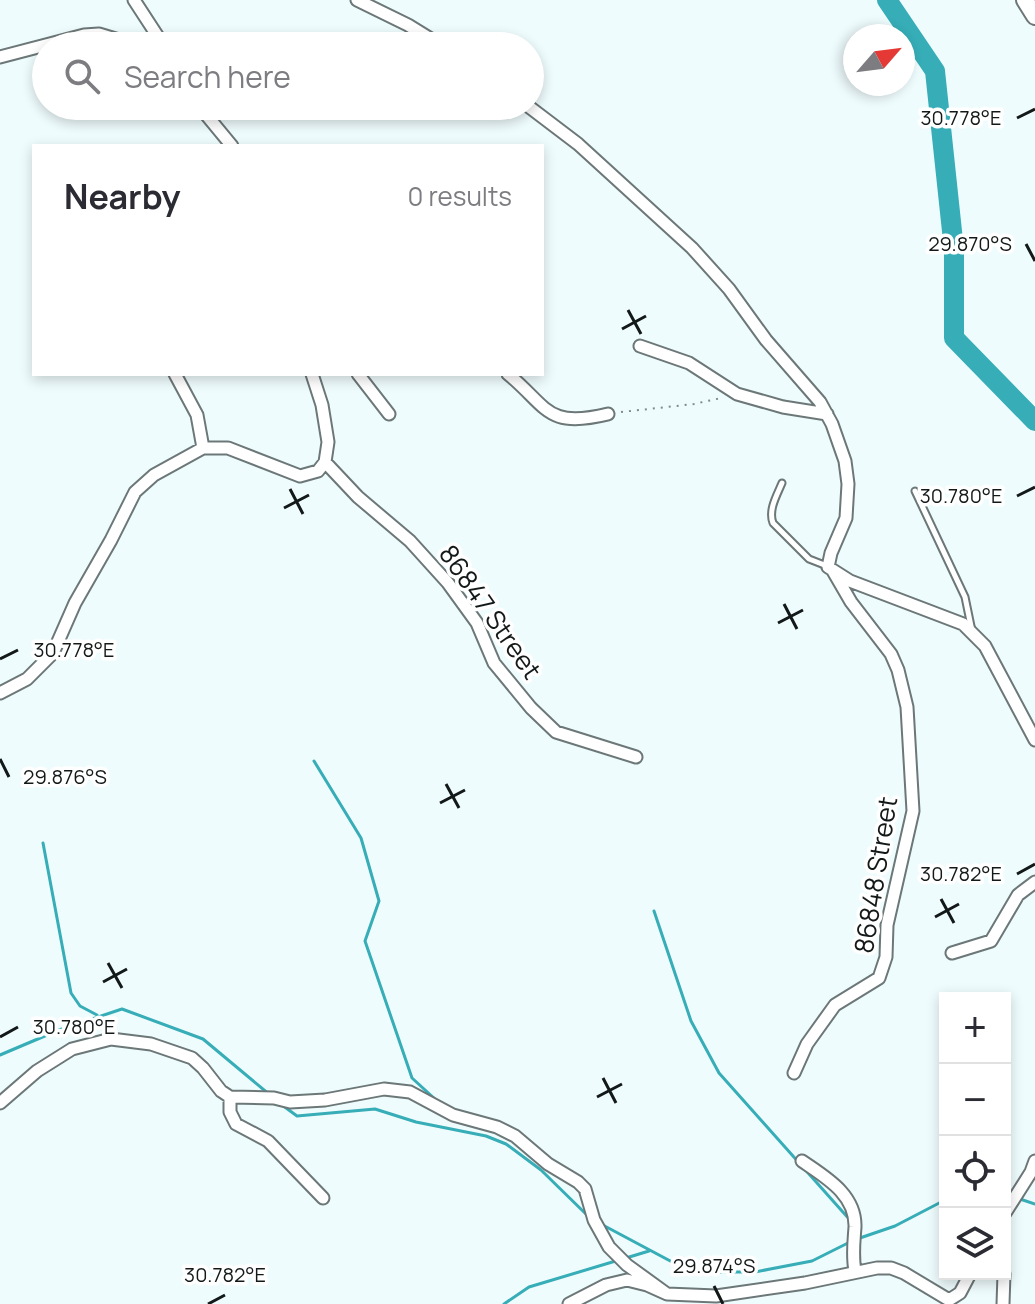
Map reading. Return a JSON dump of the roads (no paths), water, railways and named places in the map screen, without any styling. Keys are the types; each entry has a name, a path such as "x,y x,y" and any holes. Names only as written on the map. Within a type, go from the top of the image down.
{"street":[{"path":"134,0 155,32"},
{"path":"357,0 419,32"},
{"path":"1025,0 1035,16"},
{"path":"0,57 32,49"},
{"path":"544,118 578,144 692,248 729,289 827,414 845,461 848,503 830,569 850,581 963,624 985,646 1035,740"},
{"path":"211,120 230,144"},
{"path":"640,346 689,363 737,394 783,407 827,414"},
{"path":"176,376 197,415 203,448"},
{"path":"0,693 27,679 53,653 75,603 135,492 154,475 203,448 228,448 300,476 318,471 325,462 328,442 327,425 313,376"},
{"path":"360,376 389,414"},
{"path":"510,376 548,413 561,418 608,414"},
{"name":"86847 Street","path":"325,462 358,497 410,541 448,583 477,623 494,663 544,721 567,737 636,757"},
{"name":"86848 Street","path":"794,1073 807,1044 835,1005 879,978 886,957 891,904 913,811 907,707 898,670 879,637 830,569"},
{"path":"952,953 991,941 1018,895 1035,882"},
{"path":"0,1103 37,1071 72,1049 111,1039 151,1044 192,1058 230,1097 301,1102 398,1089 410,1092 453,1115 497,1127 515,1136 548,1164 578,1182 585,1189 594,1220 609,1247 627,1265 667,1294"},
{"path":"230,1097 230,1112 236,1124 268,1141 323,1198"},
{"path":"802,1161 840,1190 850,1203 854,1214 852,1252 855,1271"},
{"path":"1008,1208 1035,1161"},
{"path":"569,1304 606,1285 627,1280 667,1294 716,1296 805,1283 855,1271 891,1268 949,1300 960,1293 967,1280"},
{"path":"1003,1304 1004,1280"}],"lane":[{"path":"782,483 770,517 773,523 809,559 830,569"},
{"path":"915,491 960,585 972,632"}],"waterway":[{"path":"887,0 935,71 954,250 954,338 1035,421"},
{"path":"314,761 361,838 379,901 365,941 412,1078 436,1100"},
{"path":"43,843 71,993 80,1006 97,1015"},
{"path":"654,911 691,1021 719,1073 850,1220"},
{"path":"0,1055 59,1030 122,1009 203,1039 270,1095"},
{"path":"282,1105 297,1116 375,1109 416,1122 486,1136 506,1144 541,1170 589,1217"},
{"path":"1017,1198 1035,1204"},
{"path":"857,1239 895,1226 939,1203"},
{"path":"599,1223 691,1272 755,1272 812,1261 850,1242"},
{"path":"626,1258 649,1251"},
{"path":"504,1304 529,1287 619,1260"}]}
